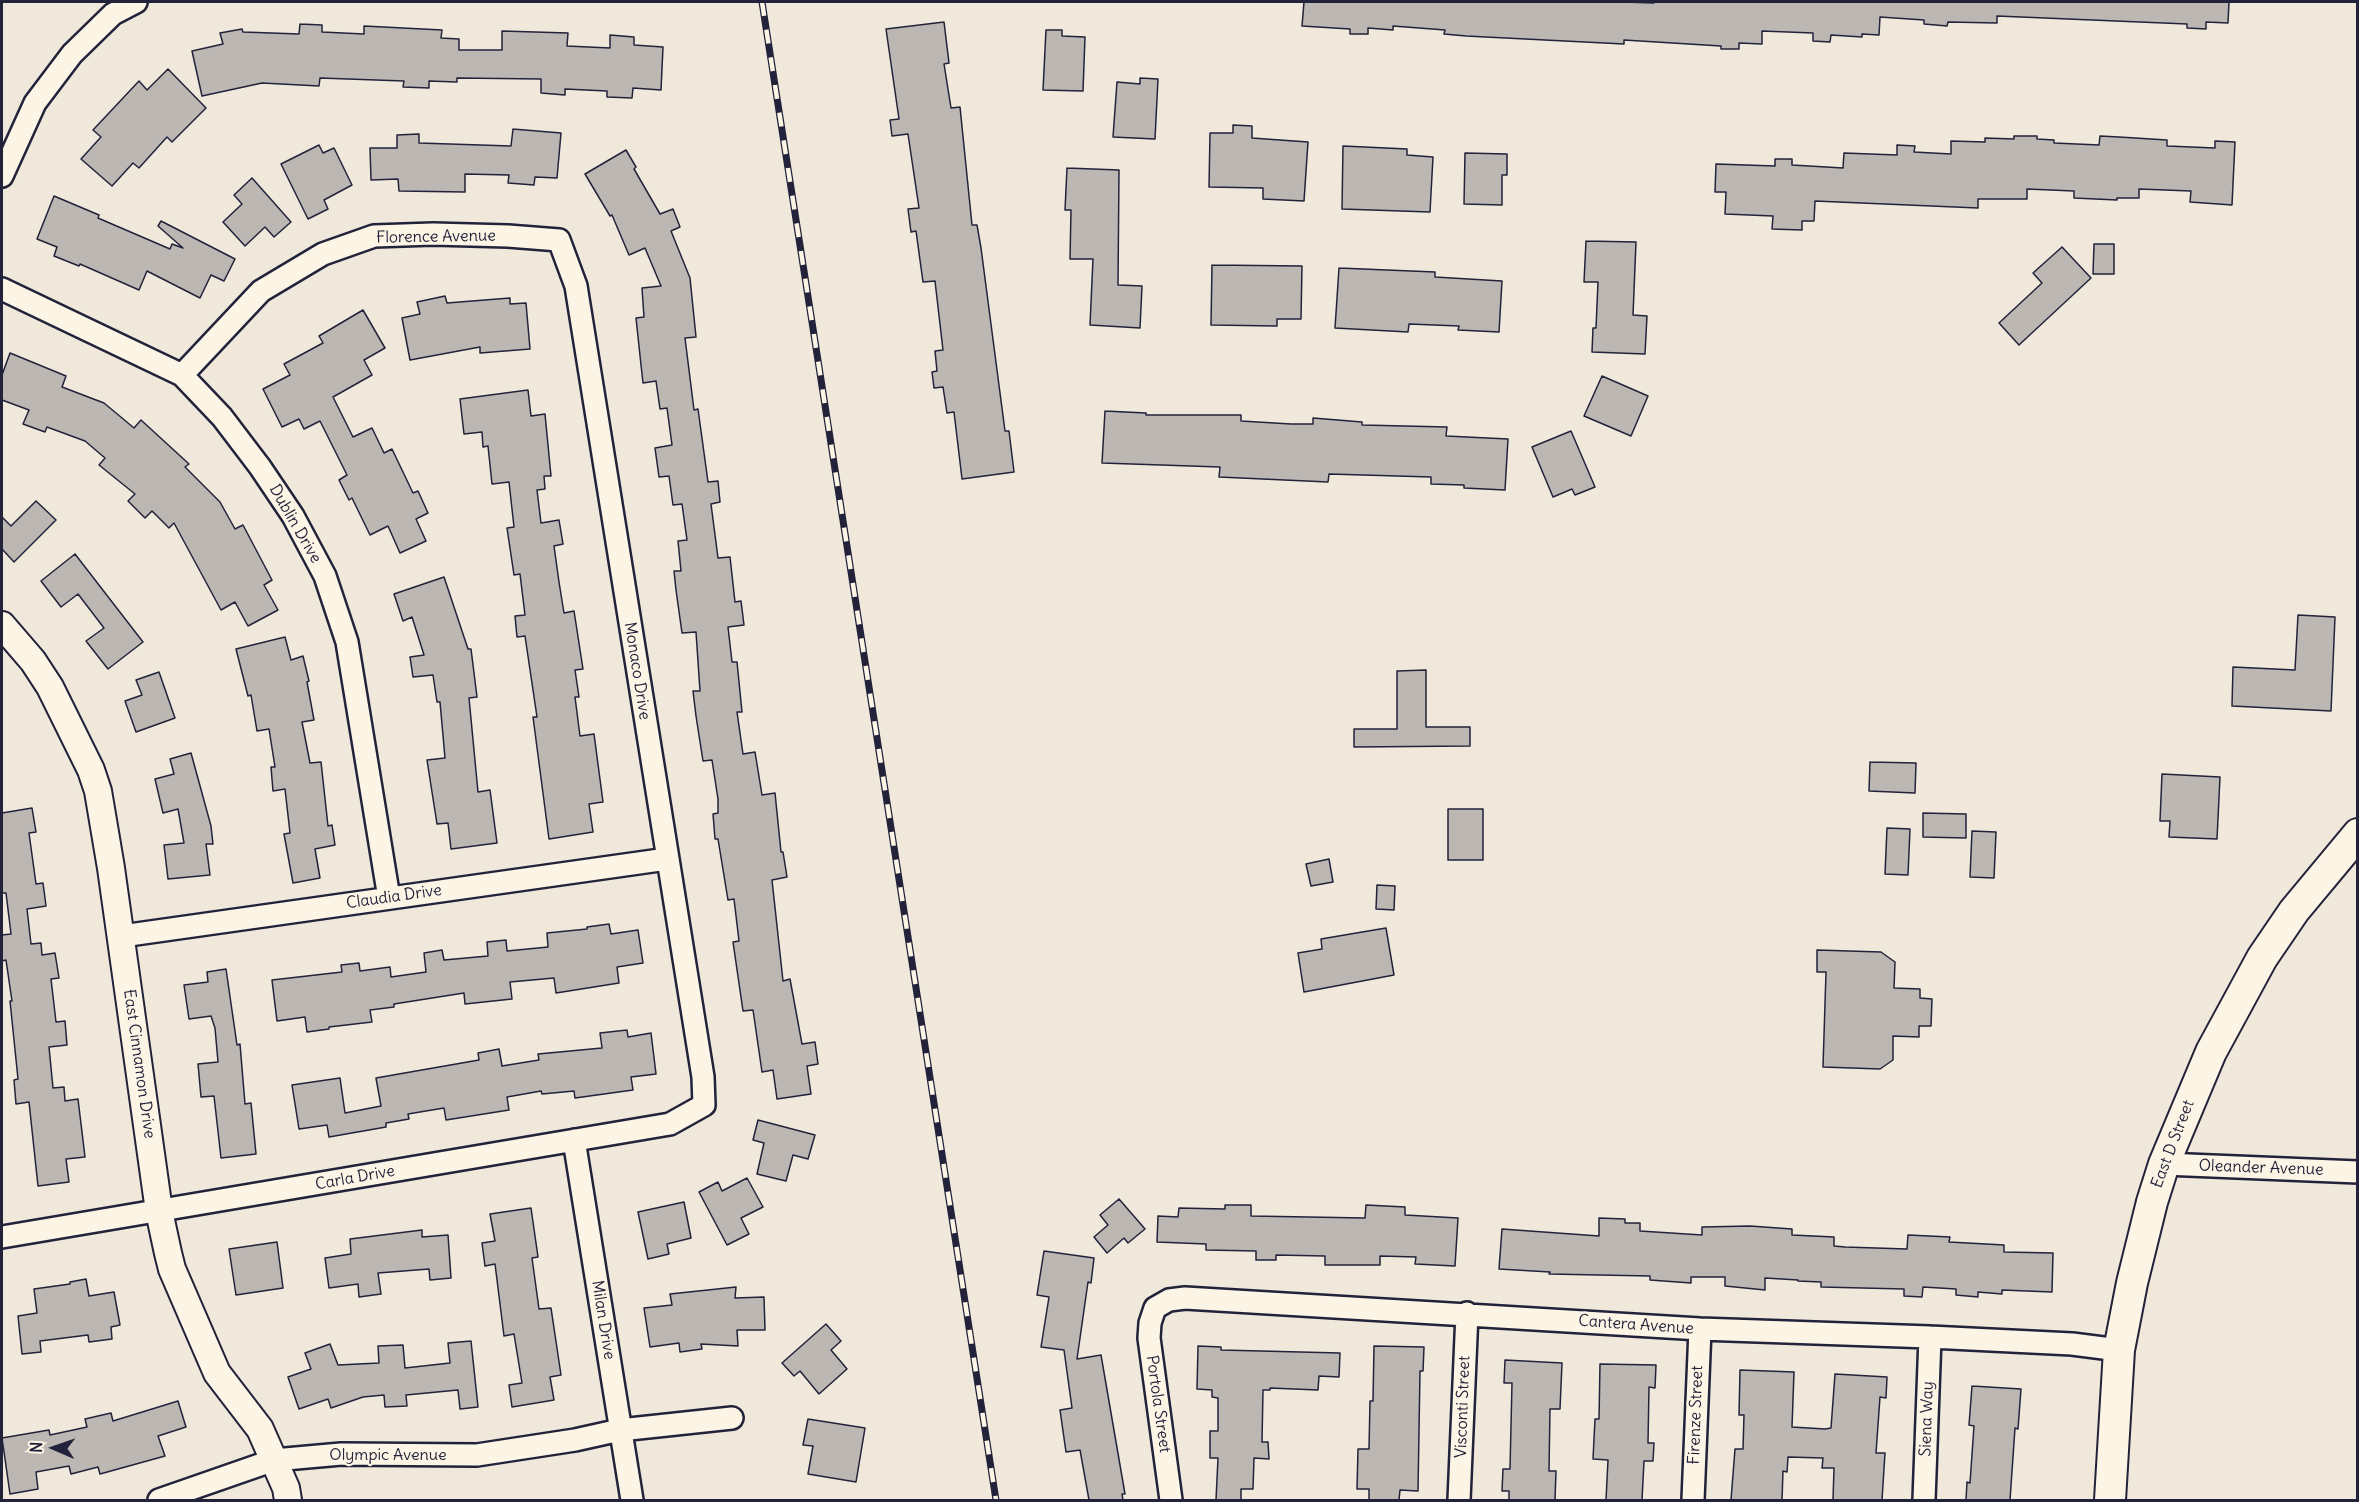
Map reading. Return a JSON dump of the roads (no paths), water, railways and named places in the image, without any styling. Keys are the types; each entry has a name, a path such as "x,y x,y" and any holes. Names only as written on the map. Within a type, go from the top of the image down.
{"main road":[{"name":"East D Street","path":"2110,1500 2119,1350 2132,1283 2164,1164 2211,1052 2262,958 2294,910 2358,834"}],"street":[{"path":"2,176 34,103 108,8 136,2"},
{"name":"Florence Avenue","path":"182,375 261,291 323,254 374,236 454,234 559,240"},
{"name":"Monaco Drive","path":"559,240 576,286 703,1077 704,1105"},
{"name":"Dublin Drive","path":"2,289 182,375 222,417 293,516 325,576 347,642 389,898"},
{"name":"East Cinnamon Drive","path":"2,625 33,661 50,687 91,770 102,813 122,936 159,1211 172,1269 217,1373 260,1428 286,1488 288,1500"},
{"name":"Claudia Drive","path":"122,936 667,859"},
{"name":"Carla Drive","path":"2,1237 670,1124 704,1105"},
{"name":"Milan Drive","path":"574,1140 632,1500"},
{"name":"Oleander Avenue","path":"2164,1164 2358,1172"},
{"name":"Cantera Avenue","path":"1155,1308 1169,1300 1185,1298 1467,1313 1700,1329 1930,1336 2072,1344 2119,1350"},
{"name":"Portola Street","path":"1155,1308 1150,1323 1149,1338 1171,1500"},
{"name":"Visconti Street","path":"1459,1500 1467,1313"},
{"name":"Firenze Street","path":"1693,1500 1700,1329"},
{"name":"Siena Way","path":"1924,1500 1930,1336"},
{"name":"Olympic Avenue","path":"159,1500 274,1460 341,1454 477,1455 575,1440 620,1430 732,1418"}],"railway":[{"path":"762,2 996,1500"}]}
